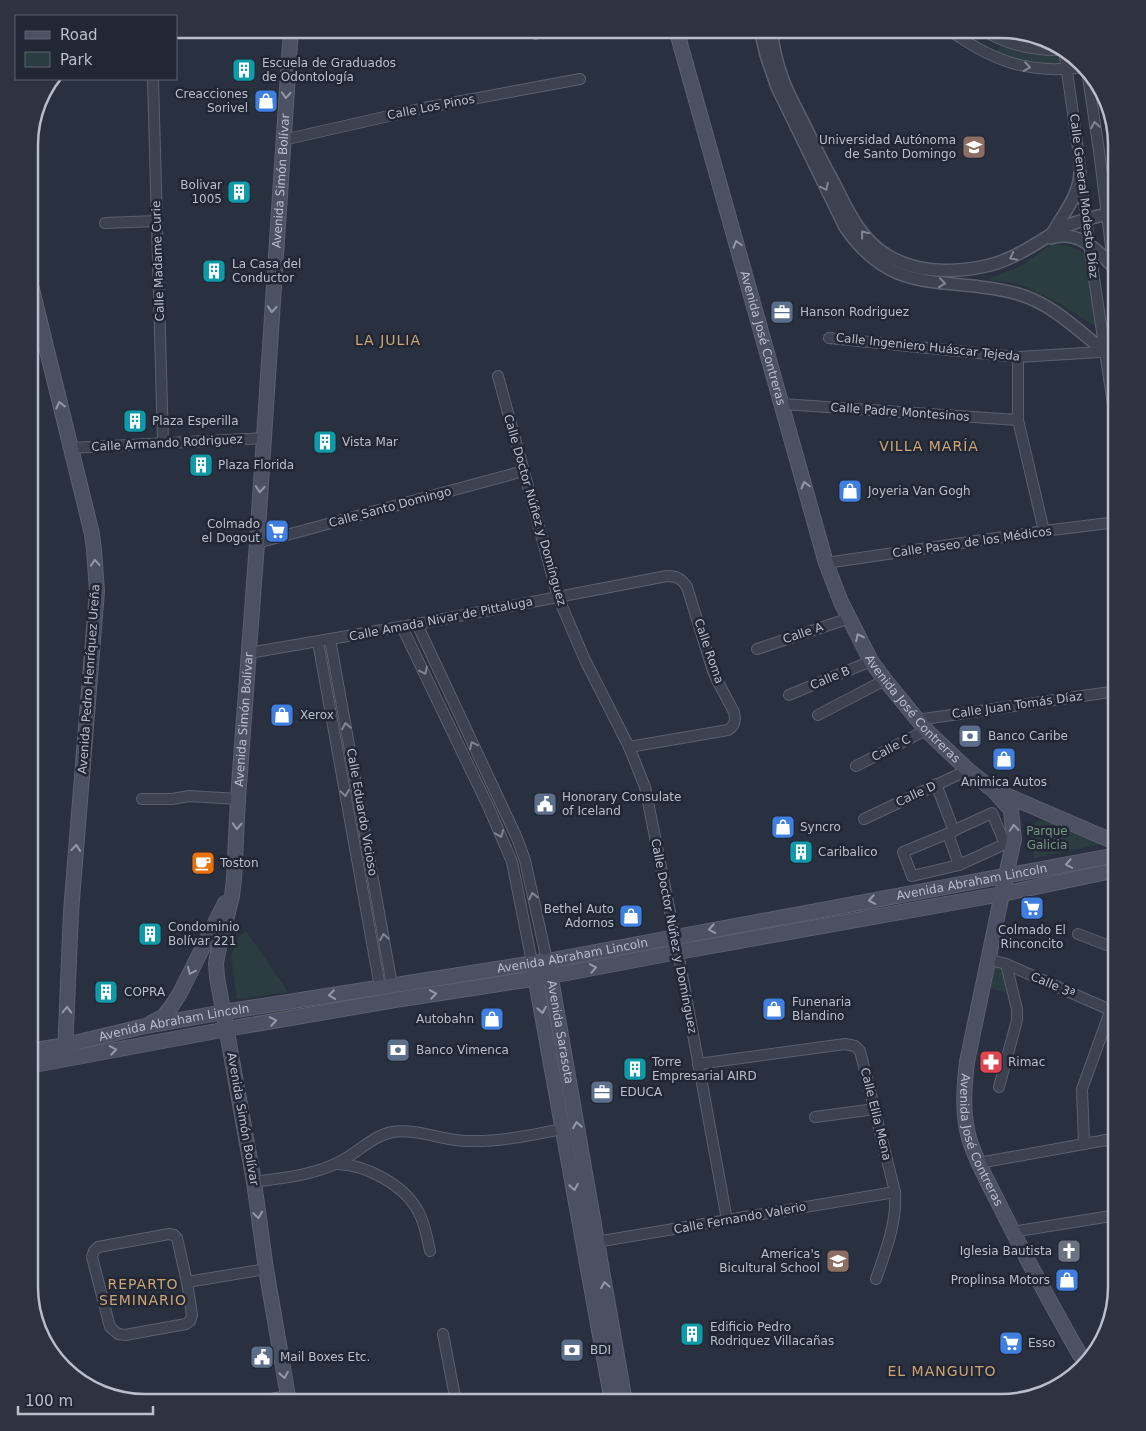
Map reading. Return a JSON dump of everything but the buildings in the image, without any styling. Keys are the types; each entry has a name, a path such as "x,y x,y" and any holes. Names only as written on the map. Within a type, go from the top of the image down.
{"main road":[{"name":"Avenida Simón Bolívar","path":"288,1394 216,963 232,896 234,879 290,38"},
{"name":"Avenida José Contreras","path":"679,38 826,563 841,602 871,661 921,725 968,770 993,790 1011,810 1014,839 967,1062 964,1086 968,1137 978,1163 1012,1232 1082,1357"},
{"name":"Avenida Pedro Henríquez Ureña","path":"38,315 92,534 97,591 70,912 65,1052"},
{"path":"993,790 1108,839"},
{"name":"Avenida Abraham Lincoln","path":"38,1062 141,1027 547,960 1108,857"},
{"name":"Avenida Abraham Lincoln","path":"38,1051 65,1052 227,1029 551,976 1002,894 1108,872"},
{"path":"141,1027 164,1016 180,993 234,879"},
{"name":"Avenida Sarasota","path":"547,960 604,1320 611,1394"},
{"name":"Avenida Sarasota","path":"532,962 563,1129 591,1243"},
{"path":"386,986 390,1001"},
{"name":"Avenida Sarasota","path":"604,1320 623,1394"}],"street":[{"path":"762,38 771,72 784,103 845,227 852,238 868,255 888,269 914,280 990,288 1030,298 1042,303 1108,349"},
{"path":"772,38 783,79 851,217 876,248 887,256 913,267 926,269 957,271 988,266 1005,261 1069,225 1108,214"},
{"path":"961,38 996,58 1015,65 1040,69 1077,69"},
{"path":"999,38 1042,50 1051,50"},
{"name":"Calle General Modesto Díaz","path":"1066,60 1089,245 1108,333"},
{"name":"Calle Los Pinos","path":"283,140 424,108 580,79"},
{"name":"Calle Madame Curie","path":"153,80 163,443"},
{"name":"Calle General Modesto Díaz","path":"1087,81 1101,173 1108,198"},
{"path":"1047,237 1074,196 1079,184 1080,173"},
{"path":"1101,173 1108,182"},
{"path":"105,223 157,221"},
{"path":"1047,237 1074,237 1089,245 1108,262"},
{"name":"Calle Ingeniero Huáscar Tejeda","path":"829,338 1018,357 1108,352"},
{"path":"1018,357 1018,420 1044,531"},
{"name":"Calle Doctor Núñez y Domínguez","path":"498,376 558,597 585,660 629,747 645,787 675,936 727,1220"},
{"name":"Calle Padre Montesinos","path":"782,404 1018,420"},
{"name":"Calle Armando Rodriguez","path":"70,448 264,438"},
{"name":"Calle Santo Domingo","path":"257,543 524,472"},
{"name":"Calle Paseo de los Médicos","path":"826,563 1108,523"},
{"name":"Calle Amada Nivar de Pittaluga","path":"249,652 402,627 668,576 679,578 688,587"},
{"name":"Calle Roma","path":"629,747 728,730 735,723 734,712 713,670 688,587"},
{"name":"Calle A","path":"757,649 850,618"},
{"name":"Avenida Sarasota","path":"417,624 517,838 525,860 547,960"},
{"name":"Avenida Sarasota","path":"402,627 488,806 512,862 532,962"},
{"name":"Calle Eduardo Vicioso","path":"330,639 368,848 386,986"},
{"name":"Calle Eduardo Vicioso","path":"318,642 356,851 386,986"},
{"name":"Calle B","path":"789,696 871,661"},
{"name":"Calle B","path":"818,715 885,680"},
{"name":"Calle Juan Tomás Díaz","path":"921,725 1108,693"},
{"path":"440,705 452,699"},
{"name":"Calle C","path":"856,766 921,725"},
{"name":"Calle D","path":"864,819 968,770"},
{"path":"936,784 960,865"},
{"path":"142,799 172,799 189,796 238,799"},
{"path":"488,806 499,800"},
{"path":"992,813 1005,844 960,865 912,876 903,852 951,832 992,813"},
{"path":"356,851 368,848"},
{"path":"1078,934 1108,946"},
{"name":"Calle 3ª","path":"988,959 1006,964 1108,1008"},
{"path":"999,1087 1017,1020 1017,1009 1006,964"},
{"path":"1084,1144 1082,1089 1108,1026"},
{"name":"Calle Elila Mena","path":"698,1064 845,1044 855,1046 860,1051 895,1192 896,1208 890,1241 876,1279"},
{"path":"816,1117 875,1109"},
{"path":"254,1182 318,1170 337,1164 383,1134 393,1132 412,1131 457,1140 475,1141 496,1140 563,1129"},
{"path":"978,1163 1108,1140"},
{"path":"337,1164 352,1164 400,1189 420,1214 430,1251"},
{"name":"Calle Fernando Valerio","path":"591,1243 895,1192"},
{"path":"1012,1232 1108,1216"},
{"path":"169,1234 174,1235 177,1238 187,1282 192,1315 190,1321 186,1324 125,1335 118,1334 110,1327 92,1257 98,1247 169,1234"},
{"path":"187,1282 266,1269"},
{"path":"443,1334 454,1394"}],"green space":[{"path":"1001,45 1030,53 1059,55 1059,64 1034,63 1011,58 996,52"},
{"path":"1052,244 1073,247 1087,255 1099,329 1059,303 1023,285 987,279 1021,266"},
{"name":"Parque Galicia","path":"1042,820 1101,838 1107,843 1034,858 1030,837 1032,824"},
{"path":"246,931 288,992 237,999 231,956 238,938"},
{"path":"994,965 1003,966 1008,993 988,988"}],"place":[{"name":"Escuela de Graduados de Odontología","path":"244,70"},
{"name":"Creacciones Sorivel","path":"266,101"},
{"name":"Universidad Autónoma de Santo Domingo","path":"974,147"},
{"name":"Bolivar 1005","path":"239,192"},
{"name":"La Casa del Conductor","path":"214,271"},
{"name":"Hanson Rodriguez","path":"782,312"},
{"name":"Plaza Esperilla","path":"135,421"},
{"name":"Vista Mar","path":"325,442"},
{"name":"Plaza Florida","path":"201,465"},
{"name":"Joyeria Van Gogh","path":"850,491"},
{"name":"Colmado el Dogout","path":"277,531"},
{"name":"Xerox","path":"282,715"},
{"name":"Banco Caribe","path":"970,736"},
{"name":"Animica Autos","path":"1004,759"},
{"name":"Honorary Consulate of Iceland","path":"545,804"},
{"name":"Syncro","path":"783,827"},
{"name":"Caribalico","path":"801,852"},
{"name":"Toston","path":"203,863"},
{"name":"Colmado El Rinconcito","path":"1032,908"},
{"name":"Bethel Auto Adornos","path":"631,916"},
{"name":"Condominio Bolívar 221","path":"150,934"},
{"name":"COPRA","path":"106,992"},
{"name":"Funenaria Blandino","path":"774,1009"},
{"name":"Autobahn","path":"492,1019"},
{"name":"Banco Vimenca","path":"398,1050"},
{"name":"Rimac","path":"991,1062"},
{"name":"Torre Empresarial AIRD","path":"635,1069"},
{"name":"EDUCA","path":"602,1092"},
{"name":"Iglesia Bautista","path":"1069,1251"},
{"name":"America's Bicultural School","path":"838,1261"},
{"name":"Proplinsa Motors","path":"1067,1280"},
{"name":"Edificio Pedro Rodriquez Villacañas","path":"692,1334"},
{"name":"Esso","path":"1011,1343"},
{"name":"BDI","path":"572,1350"},
{"name":"Mail Boxes Etc.","path":"262,1357"}],"district":[{"name":"LA JULIA","path":"388,340"},
{"name":"VILLA MARÍA","path":"929,446"},
{"name":"REPARTO SEMINARIO","path":"143,1292"},
{"name":"EL MANGUITO","path":"942,1371"}]}
